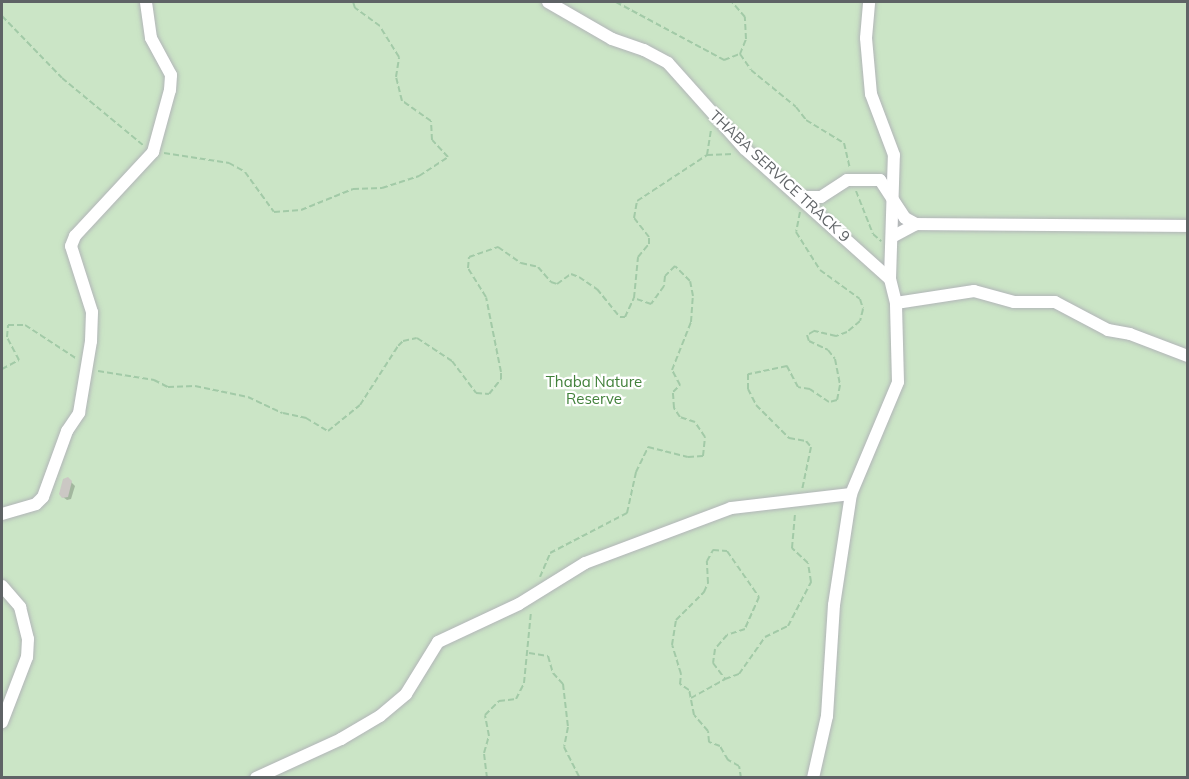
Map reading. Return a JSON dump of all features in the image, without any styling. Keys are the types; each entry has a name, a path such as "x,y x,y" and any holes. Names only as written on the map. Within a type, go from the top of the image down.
{"street":[{"path":"2,514 36,504 43,497 67,431 79,413 87,366 92,312 71,246 123,181 153,152 170,90 171,75 151,38 146,2"},
{"name":"THABA SERVICE TRACK 9","path":"548,2 612,39 644,50 668,63 707,109 752,155 802,197 890,279"},
{"path":"813,777 827,716 834,605 851,494 898,382 896,303 890,279 894,155 871,94 868,72 869,2"},
{"path":"802,197 821,197 839,183 852,179 880,180 893,195 905,218 916,224 1188,226"},
{"path":"892,237 916,224"},
{"path":"896,303 974,291 1014,302 1055,302 1108,330 1130,334 1188,356"},
{"path":"256,777 340,740 380,716 406,694 438,642 532,596 585,563 723,510 851,494"},
{"path":"2,586 20,607 28,639 27,657 2,722"}],"path":[{"path":"2,16 62,78 153,152 229,163 245,172 274,212 301,210 353,189 382,188 419,176 448,157 432,140 431,121 402,101 396,77 399,57 380,26 355,8 353,2"},
{"path":"616,2 627,11 656,21 713,56 724,60 740,54 746,39 745,17 732,2"},
{"path":"740,54 751,70 796,107 806,120 844,142 852,179 873,234 892,251"},
{"path":"707,109 712,134 707,155"},
{"path":"2,369 19,360 6,330 15,324 25,325 96,370 154,380 168,387 195,386 248,397 283,413 306,418 328,431 360,405 398,346 409,338 423,340 452,361 476,393 493,392 501,379 501,372 486,297 468,268 469,257 498,247 520,263 538,267 551,282 557,284 571,274 579,277 597,289 620,317 629,314 634,298 634,269 649,244 649,237 634,218 634,208 644,195 707,155 752,155"},
{"path":"691,698 739,674 765,637 788,626 811,582 812,570 792,548 790,539 798,500 807,476 811,447 806,441 789,438 778,428 751,398 746,380 753,372 787,366 798,387 810,389 829,402 837,400 840,385 835,359 828,350 809,341 807,335 814,331 836,336 848,332 861,321 863,309 860,300 820,270 796,232 802,197"},
{"path":"487,777 484,753 489,736 485,715 499,701 516,699 526,676 532,596 550,553 627,513 636,472 648,447 688,457 703,456 705,437 695,422 680,417 674,408 673,392 680,384 672,370 691,322 690,281 675,266 665,276 664,286 651,304 634,298"},
{"path":"725,679 713,663 716,649 727,635 745,629 759,597 734,557 721,548 713,550 707,561 708,583 704,592 676,620 672,645 681,674 680,684 691,698 694,715 708,731 709,742 720,746 728,760 739,766 741,777"},
{"path":"527,653 548,656 554,673 563,684 568,727 564,747 580,777"}],"green space":[{"name":"Thaba Nature Reserve","path":"2,2 1187,2 1187,777 2,777"}],"building":[{"path":"68,477 72,481 68,497 62,498 59,494 63,479"}]}
